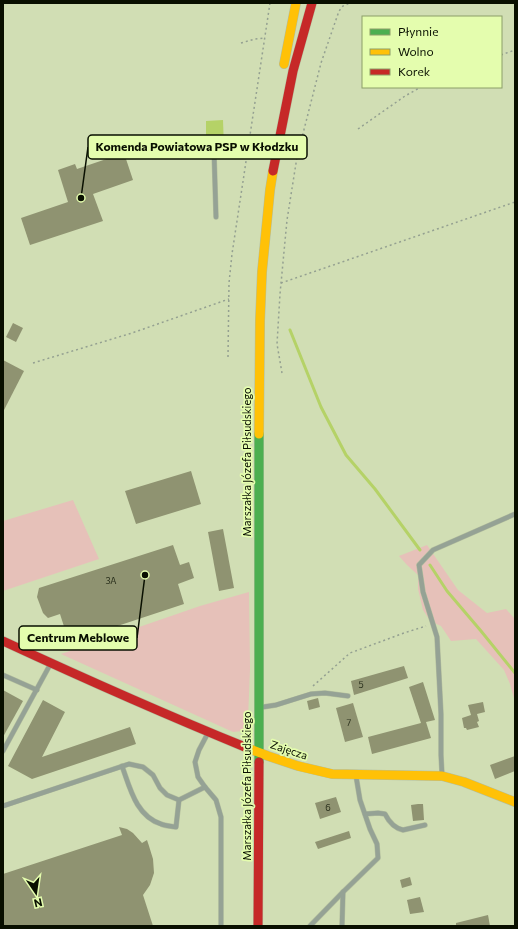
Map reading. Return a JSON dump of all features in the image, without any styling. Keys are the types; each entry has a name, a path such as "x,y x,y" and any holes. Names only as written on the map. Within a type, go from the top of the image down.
{"main road":[{"path":"283,72 296,3"},
{"name":"Marszałka Józefa Piłsudskiego","path":"258,926 260,321 262,272 270,190 280,135 293,71 312,3"},
{"path":"270,190 268,172 270,141 274,118"},
{"name":"Zajęcza","path":"3,641 209,732 268,756 298,766 332,774 442,776 464,782 515,802"}],"lane":[{"path":"214,151 216,217"},
{"path":"442,776 441,714 437,637 423,592 419,565 433,550 515,514"},
{"path":"3,751 51,663"},
{"path":"3,675 37,690"},
{"path":"259,708 276,705 311,694 325,693 348,696"},
{"path":"209,732 199,750 195,762 198,777 216,800 221,817 221,926"},
{"path":"3,806 129,764 143,767 153,775 160,788 167,795 179,800 205,787"},
{"path":"122,766 137,805 148,818 161,825 176,827 179,800"},
{"path":"310,926 378,858 377,844 370,830 360,800 356,774"},
{"path":"365,814 385,814 393,826 400,830 425,825"},
{"path":"342,926 343,892"}],"path":[{"path":"228,357 229,283 232,254 270,3"},
{"path":"282,373 277,344 281,282 287,220 299,150 321,63 339,11 343,6 350,3"},
{"path":"241,43 265,38"},
{"path":"502,55 515,50"},
{"path":"358,129 405,96 419,88"},
{"path":"281,282 515,202"},
{"path":"33,363 132,333 229,299"},
{"path":"303,696 350,653 404,632 433,624"}],"shaded area":[{"path":"223,120 224,148 206,149 206,121"},
{"path":"73,500 99,559 3,591 3,521"},
{"path":"427,545 458,590 487,613 506,609 515,619 515,702 504,670 476,639 451,641 441,626 430,621 423,610 418,589 418,575 399,556"},
{"path":"249,592 250,669 248,720 243,731 233,732 61,654 200,606"}],"building":[{"path":"124,153 133,180 93,194 103,221 30,245 21,218 68,202 58,170 75,164 77,169"},
{"path":"13,323 23,328 16,342 6,337"},
{"path":"3,360 24,371 3,412"},
{"path":"191,471 201,504 136,524 125,491"},
{"path":"223,529 234,588 219,591 208,532"},
{"path":"173,545 180,565 189,562 194,578 178,584 184,604 69,642 60,614 48,618 43,613 37,597 39,588"},
{"path":"404,666 408,678 354,695 351,681"},
{"path":"423,682 435,720 426,722 431,738 372,754 368,737 421,723 409,687"},
{"path":"3,690 23,701 3,737"},
{"path":"318,698 320,707 309,710 307,701"},
{"path":"43,700 65,712 42,757 130,727 136,744 32,779 8,766"},
{"path":"483,702 485,712 477,714 479,721 477,722 479,727 467,730 464,728 462,718 471,715 468,705"},
{"path":"353,703 363,737 345,742 336,708"},
{"path":"515,756 515,771 495,779 490,765"},
{"path":"336,797 341,812 320,819 315,803"},
{"path":"423,804 424,820 413,821 411,805"},
{"path":"119,827 127,829 133,833 142,843 147,840 153,859 154,873 150,885 143,895 153,926 3,926 3,874 122,835"},
{"path":"349,831 351,838 318,849 315,842"},
{"path":"410,877 412,885 402,888 400,880"},
{"path":"420,897 424,912 410,914 407,900"},
{"path":"488,915 490,926 456,926 456,923"}],"waterway":[{"path":"290,330 321,407 346,455 375,489 420,550"},
{"path":"430,565 447,591 515,673"}],"traffic: fast":[{"path":"259,434 259,762"}],"traffic: slow":[{"path":"284,64 296,3"},
{"path":"259,434 262,272 273,171"},
{"path":"245,747 298,766 332,774 442,776 464,782 515,802"}],"traffic: jam":[{"path":"273,171 293,71 312,3"},
{"path":"3,641 124,696 245,747"},
{"path":"258,926 259,762"}],"place":[{"name":"Komenda Powiatowa PSP w Kłodzku","path":"81,198"},
{"name":"Centrum Meblowe","path":"145,575"}]}
